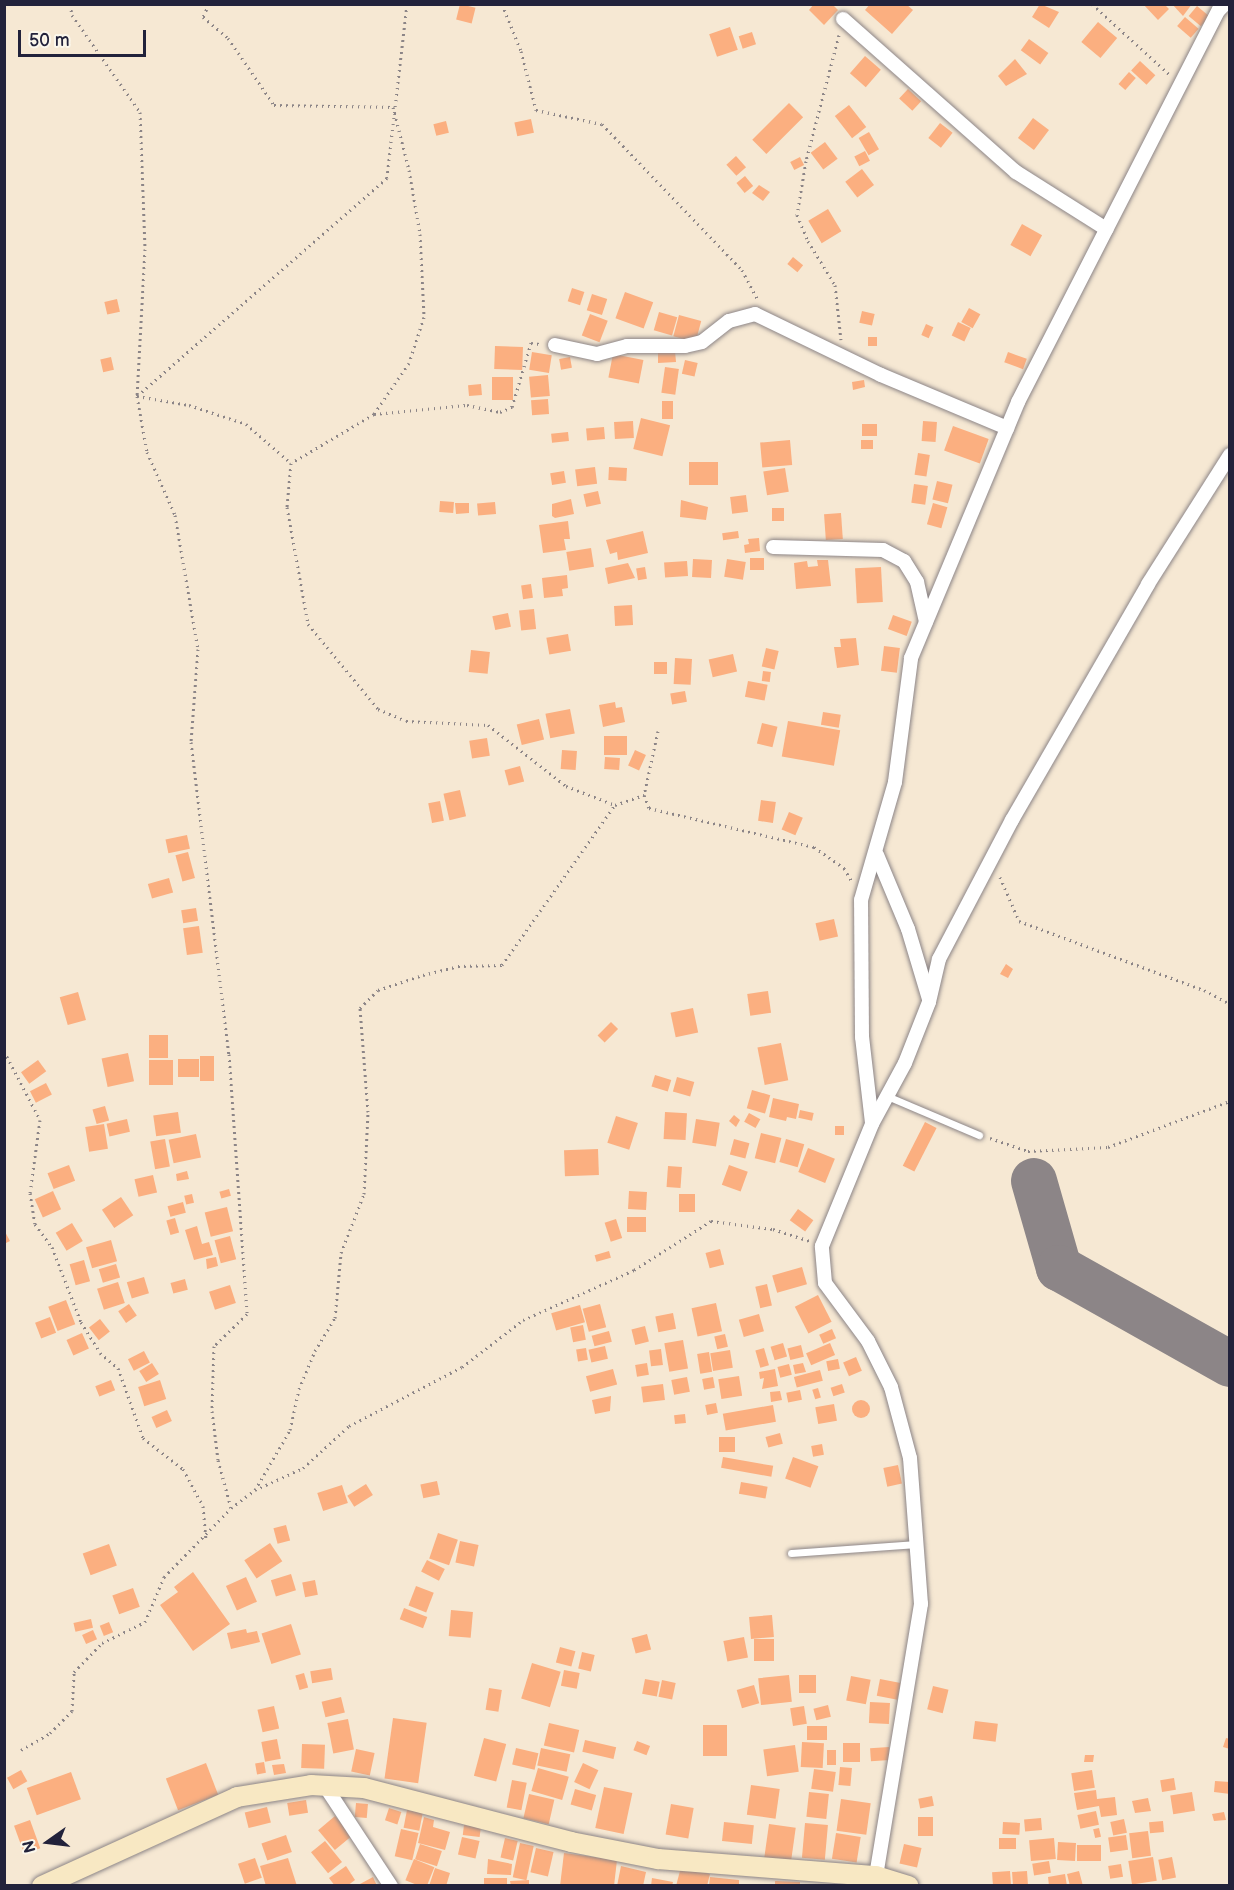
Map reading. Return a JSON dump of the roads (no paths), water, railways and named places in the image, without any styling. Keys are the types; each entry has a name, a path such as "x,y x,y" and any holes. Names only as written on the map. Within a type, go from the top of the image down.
{"street":[{"path":"872,1124 862,1037 861,900 877,855 895,782 911,658 1007,428 1219,9 1225,4"},
{"path":"843,19 1016,172 1106,229"},
{"path":"555,345 597,354 627,346 685,346 702,342 729,321 756,314 767,317 783,330 1007,428"},
{"path":"876,1876 921,1604 910,1458 891,1387 868,1341 825,1283 822,1246 872,1124 929,1002 939,959 993,862 1012,820 1148,584 1230,455"},
{"path":"773,547 883,550 904,561 917,582 926,622"},
{"path":"877,855 908,929 929,1002"},
{"path":"325,1786 391,1886"},
{"path":"42,1886 237,1797 325,1786 364,1788 571,1842 658,1859 876,1876 908,1886"}],"lane":[{"path":"887,1096 979,1135"},
{"path":"791,1553 917,1544"}]}
